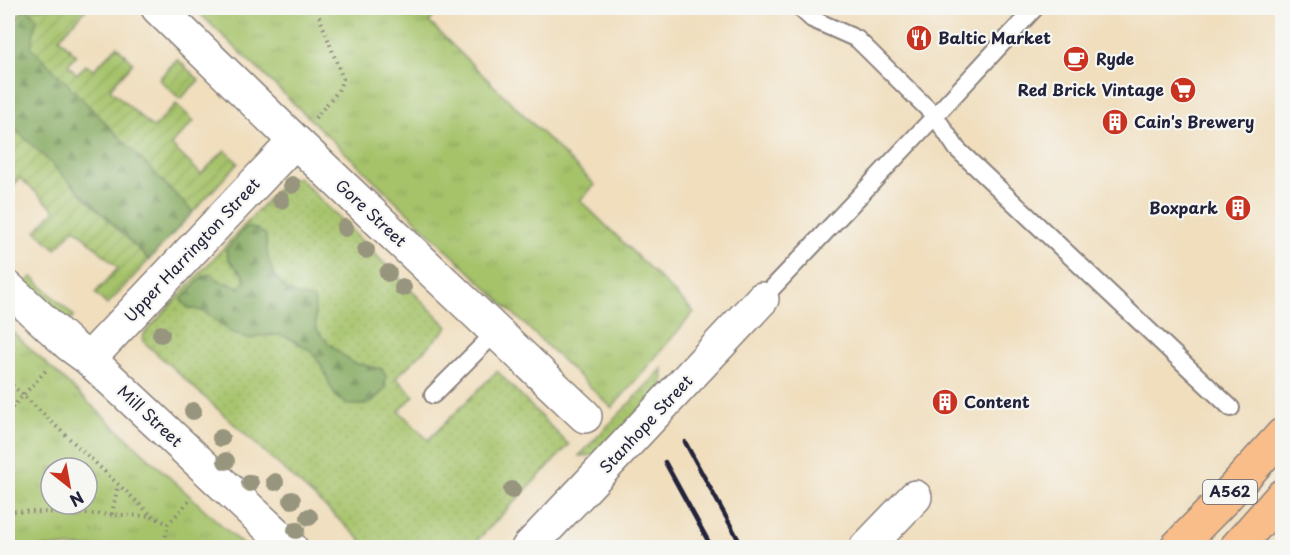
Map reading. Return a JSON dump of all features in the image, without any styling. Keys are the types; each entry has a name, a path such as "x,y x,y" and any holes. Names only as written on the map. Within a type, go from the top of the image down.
{"highway":[{"name":"A562","path":"1176,548 1282,435"},
{"name":"A562","path":"1236,548 1282,496"}],"street":[{"name":"Gore Street","path":"158,8 585,416"},
{"name":"Upper Harrington Street","path":"80,352 295,141"},
{"name":"Mill Street","path":"8,288 291,548"},
{"name":"Stanhope Street","path":"528,548 762,299"},
{"path":"866,548 915,497"}],"lane":[{"path":"800,8 812,19 857,39 935,116 957,149 1231,408"},
{"path":"762,299 1035,8"},
{"path":"433,395 496,332"}],"path":[{"path":"295,141 338,92 343,79 316,8"},
{"path":"8,412 22,396 80,352"},
{"path":"8,381 152,516 168,524"},
{"path":"163,548 168,524 213,476"},
{"path":"112,514 118,484"},
{"path":"8,511 152,516"}],"green space":[{"path":"25,8 37,18 32,47 193,212 149,260 8,123 8,26"},
{"path":"27,8 83,8 86,10 59,38 76,55 68,65 77,74 86,65 93,70 117,46 133,63 110,89 153,128 176,104 194,121 171,145 201,174 225,150 238,163 193,212 31,47 37,18"},
{"path":"194,8 441,9 429,22 595,185 580,200 694,312 612,408"},
{"path":"177,59 199,80 180,99 159,79"},
{"path":"8,123 149,260 107,305 95,293 118,268 75,228 56,249 36,231 55,210 20,178 8,191 8,172 11,168 8,165"},
{"path":"299,178 448,327 396,378 414,396 399,411 428,440 497,371 569,445 471,547 369,547 144,342 145,333 285,181"},
{"path":"246,227 257,229 266,235 270,264 281,284 292,293 314,299 316,328 323,338 354,363 382,369 386,377 385,389 373,401 362,405 349,405 337,398 321,365 311,351 295,341 281,335 259,336 251,339 232,333 205,312 187,307 181,300 203,276 210,274 220,281 240,288 246,280 229,260 226,250"},
{"path":"32,277 74,316 66,324 25,284"},
{"path":"8,328 245,547 8,547"},
{"path":"663,368 662,393 602,455 579,456"}],"railway":[{"path":"685,442 743,548"},
{"path":"665,462 712,548"}],"place":[{"name":"Baltic Market","path":"919,38"},
{"name":"Ryde","path":"1076,59"},
{"name":"Red Brick Vintage","path":"1183,90"},
{"name":"Cain's Brewery","path":"1115,122"},
{"name":"Boxpark","path":"1238,208"},
{"name":"Content","path":"945,402"}]}
